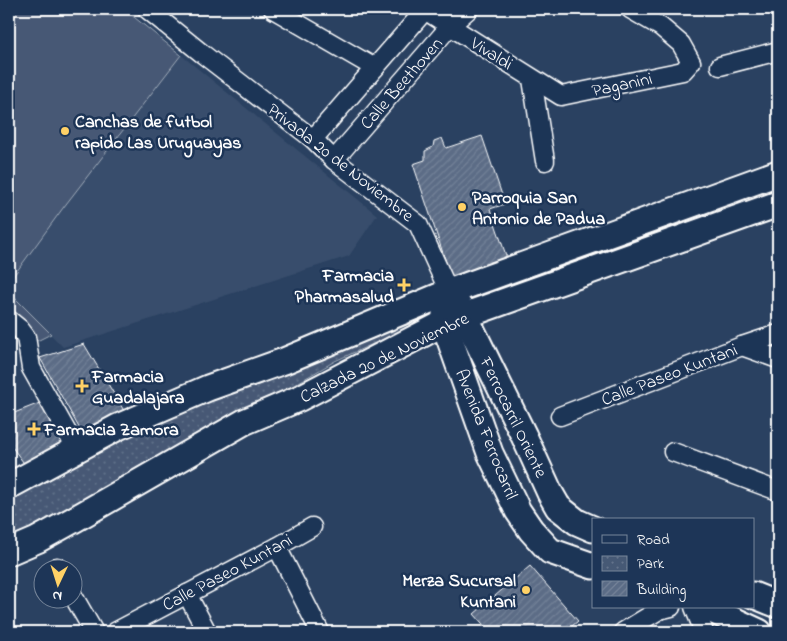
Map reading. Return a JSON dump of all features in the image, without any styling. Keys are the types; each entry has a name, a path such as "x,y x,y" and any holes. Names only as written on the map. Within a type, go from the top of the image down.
{"main road":[{"name":"Calzada 20 de Noviembre","path":"9,486 118,427 208,388 284,361 449,292 778,173"},
{"name":"Calzada 20 de Noviembre","path":"9,552 75,520 244,422 300,398 454,319 778,204"},
{"name":"Avenida Ferrocarril","path":"449,292 454,319 490,453 518,512 550,551 592,566"},
{"name":"Ferrocarril Oriente","path":"454,319 524,436 558,508 577,522 592,529"},
{"path":"490,453 524,436"},
{"path":"754,595 778,604"},
{"path":"706,608 759,632"}],"street":[{"name":"Privada 20 de Noviembre","path":"147,9 313,139 334,160 418,224 449,292"},
{"path":"274,9 375,68"},
{"name":"Calle Beethoven","path":"313,139 424,9"},
{"name":"Vivaldi","path":"424,9 561,96"},
{"name":"Calle Beethoven","path":"334,160 450,26 469,9"},
{"name":"Paganini","path":"561,96 683,71 691,62 681,44 661,27 630,9"},
{"path":"720,66 778,51"},
{"path":"532,79 545,161"},
{"path":"9,320 26,337 31,368 77,450"},
{"name":"Calle Paseo Kuntani","path":"560,416 778,334"},
{"path":"742,346 778,359"},
{"path":"673,452 778,491"},
{"name":"Calle Paseo Kuntani","path":"115,632 312,527"},
{"path":"276,547 320,632"},
{"path":"187,594 206,632"},
{"path":"80,608 94,632"},
{"path":"623,632 659,610 667,608"},
{"path":"694,608 704,632"}],"shaded area":[{"path":"181,55 377,215 349,256 63,347 9,292 9,282 63,208"}],"green space":[{"name":"Canchas de futbol rapido Las Uruguayas","path":"9,9 124,9 181,55 63,208 9,282"},
{"path":"778,182 778,198 469,306 464,291"},
{"path":"9,292 51,334 35,342 9,309"},
{"path":"429,304 437,315 335,361 9,543 9,502 28,485 141,420"}],"building":[{"name":"Parroquia San Antonio de Padua","path":"482,136 505,204 490,209 508,261 452,280 413,164 425,160 425,151 433,147 434,141 442,138 446,148"},
{"name":"Farmacia Guadalajara","path":"84,344 126,414 82,433 40,358"},
{"name":"Farmacia Zamora","path":"45,401 66,445 26,466 9,443 9,415"},
{"name":"Merza Sucursal Kuntani","path":"530,566 578,621 565,632 490,632 474,614"}],"place":[{"name":"Canchas de futbol rapido Las Uruguayas","path":"65,131"},
{"name":"Parroquia San Antonio de Padua","path":"462,207"},
{"name":"Farmacia Pharmasalud","path":"404,285"},
{"name":"Farmacia Guadalajara","path":"82,386"},
{"name":"Farmacia Zamora","path":"34,429"},
{"name":"Merza Sucursal Kuntani","path":"526,590"}]}
